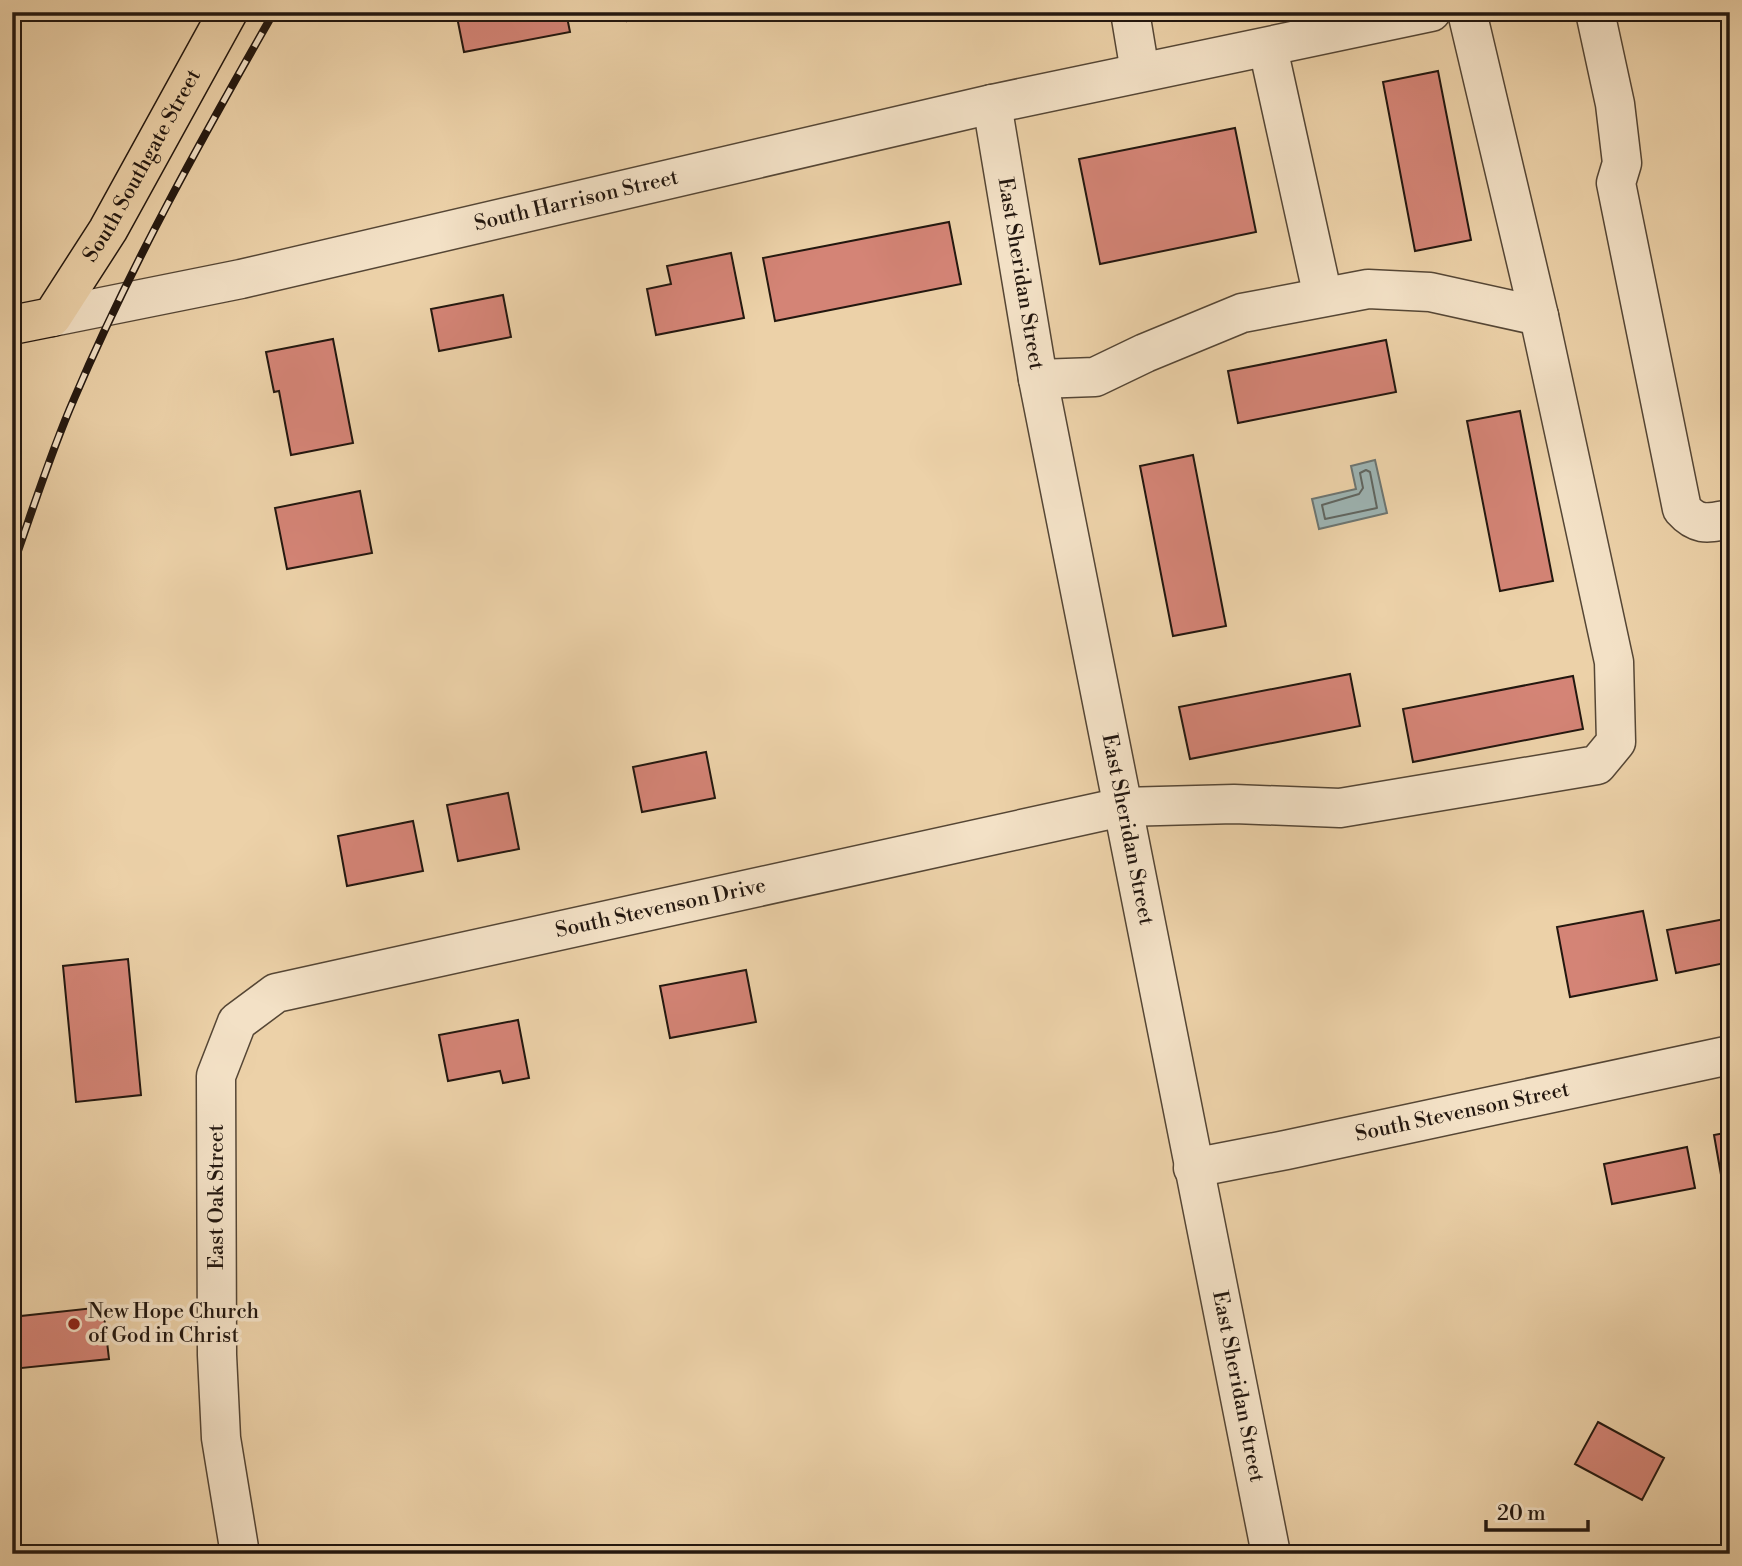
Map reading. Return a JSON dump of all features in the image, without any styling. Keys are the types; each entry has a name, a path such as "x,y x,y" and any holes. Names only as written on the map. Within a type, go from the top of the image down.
{"main road":[{"name":"South Southgate Street","path":"52,317 108,230 228,12"},
{"name":"South Harrison Street","path":"12,325 52,317"}],"street":[{"path":"1130,12 1140,72"},
{"name":"South Harrison Street","path":"52,317 241,279 992,104 1431,12"},
{"name":"South Stevenson Drive","path":"226,1051 237,1022 276,993 1122,807 1234,804 1340,808 1597,765 1616,742 1614,662 1539,316 1467,12"},
{"path":"1594,12 1615,104 1622,163 1616,183 1682,509 1692,520 1706,523 1730,519"},
{"path":"1268,48 1324,297"},
{"name":"East Sheridan Street","path":"992,104 1038,379 1270,1554"},
{"path":"1038,379 1095,377 1242,313 1368,289 1430,292 1539,316"},
{"name":"East Oak Street","path":"226,1051 216,1076 217,1355 221,1438 240,1554"},
{"name":"South Stevenson Street","path":"1193,1168 1730,1055"}],"water":[{"path":"1375,460 1387,513 1319,529 1312,499 1356,489 1351,466"}],"building":[{"path":"456,12 566,12 570,32 464,52"},
{"path":"626,12 670,12 627,21"},
{"path":"1438,71 1471,240 1415,251 1383,82"},
{"path":"1235,128 1256,232 1100,264 1079,159"},
{"path":"949,222 961,284 775,321 763,258"},
{"path":"731,253 744,318 656,335 647,289 671,284 667,266"},
{"path":"503,295 511,337 439,351 431,309"},
{"path":"333,339 353,443 291,455 279,391 274,392 266,352"},
{"path":"1386,340 1396,392 1238,423 1228,371"},
{"path":"1520,411 1553,581 1500,591 1467,421"},
{"path":"1193,455 1226,626 1173,636 1140,466"},
{"path":"360,491 372,553 287,569 275,508"},
{"path":"1350,674 1360,726 1190,759 1179,707"},
{"path":"1573,676 1583,729 1413,762 1403,709"},
{"path":"706,752 715,798 642,812 633,767"},
{"path":"508,793 519,849 458,861 447,805"},
{"path":"413,821 423,871 347,886 338,836"},
{"path":"1643,911 1657,980 1570,997 1557,927"},
{"path":"1730,918 1730,962 1676,973 1667,930"},
{"path":"128,959 141,1095 76,1102 63,966"},
{"path":"746,970 756,1022 670,1038 660,986"},
{"path":"518,1020 529,1078 503,1083 500,1071 448,1081 439,1035"},
{"path":"1730,1132 1730,1185 1723,1186 1714,1135"},
{"path":"1687,1147 1695,1188 1612,1204 1604,1164"},
{"path":"103,1307 109,1359 12,1369 12,1317"},
{"path":"1598,1422 1664,1458 1642,1500 1575,1464"}],"railway":[{"path":"12,568 65,420 119,300 194,154 274,12"}],"place":[{"name":"New Hope Church of God in Christ","path":"74,1324"}]}
